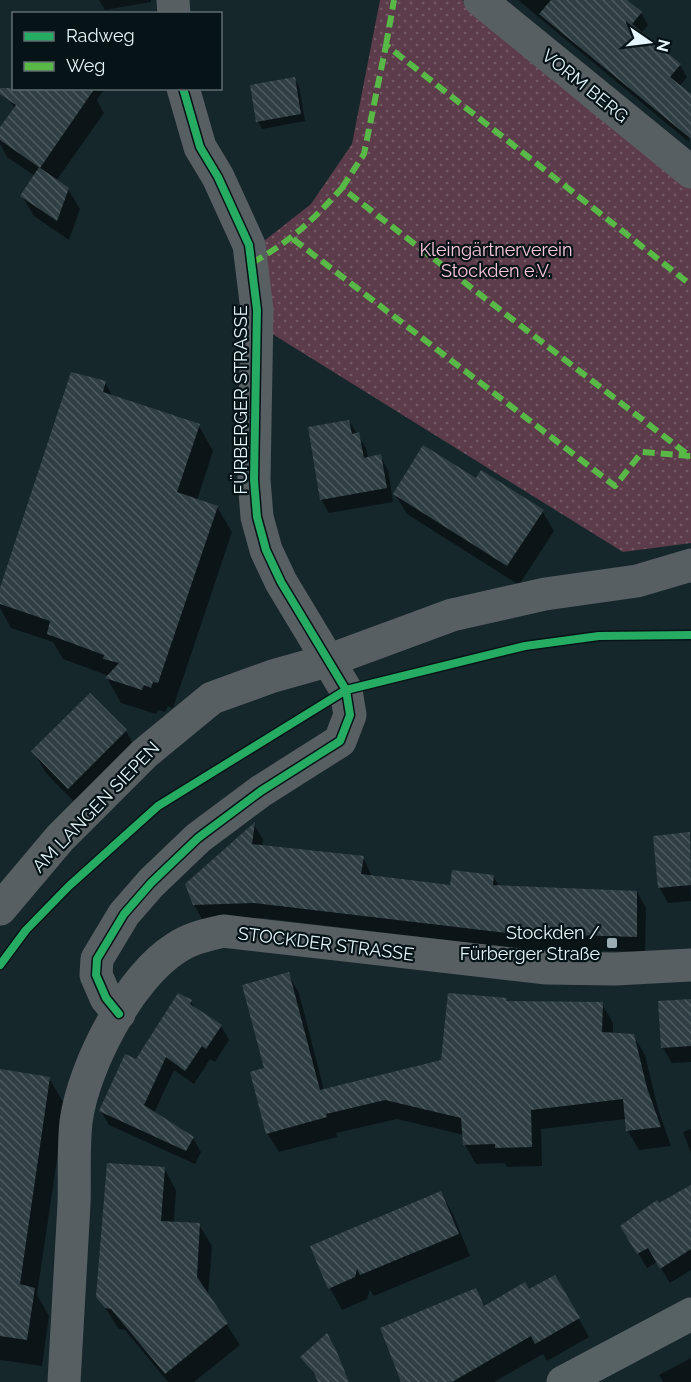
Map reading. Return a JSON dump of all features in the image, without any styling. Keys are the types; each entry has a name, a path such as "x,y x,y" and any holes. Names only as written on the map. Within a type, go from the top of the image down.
{"main road":[{"path":"563,1382 691,1314"}],"street":[{"name":"VORM BERG","path":"480,0 691,172"},
{"name":"FÜRBERGER STRASSE","path":"119,1014 106,998 96,975 97,959 124,914 151,883 198,838 261,791 340,741 350,715 346,690 281,582 266,550 257,517 254,480 256,310 249,244 218,177 200,147 184,90"},
{"name":"AM LANGEN SIEPEN","path":"0,909 60,838 144,754 212,698 273,676 330,660 452,615 545,594 637,581 691,565"},
{"name":"STOCKDER STRASSE","path":"64,1382 76,1121 88,1075 100,1044 154,966 177,947 198,937 223,931 547,968 615,969 691,965"}],"green space":[{"name":"Kleingärtnerverein Stockden e.V.","path":"380,0 462,0 691,185 691,543 623,552 266,330 259,245 311,204 352,144"}],"building":[{"path":"551,0 627,0 642,12 632,24 681,64 670,77 691,94 691,139 539,14"},
{"path":"295,77 301,114 256,122 250,85"},
{"path":"0,88 94,90 40,168 0,140 0,127 16,105 0,94"},
{"path":"39,167 69,188 57,221 20,196"},
{"path":"71,372 106,381 103,392 200,424 177,492 218,506 158,683 153,682 151,688 144,685 142,690 105,678 119,663 103,659 104,655 47,634 50,621 0,604 0,588"},
{"path":"349,420 352,434 359,432 364,458 381,454 387,488 320,500 308,427"},
{"path":"423,445 476,478 481,470 544,510 507,566 393,494"},
{"path":"90,693 127,730 68,789 31,751"},
{"path":"255,822 252,844 364,856 361,874 450,885 452,870 494,875 493,885 637,891 637,937 507,933 253,903 193,905 185,884"},
{"path":"690,832 691,885 658,888 653,836"},
{"path":"289,972 320,1090 441,1060 448,993 507,998 506,1001 603,1002 602,1032 634,1034 647,1088 661,1127 626,1131 623,1099 531,1110 532,1147 495,1148 495,1144 463,1145 461,1118 385,1100 326,1114 327,1117 266,1134 250,1072 264,1068 242,985"},
{"path":"178,993 192,1000 190,1004 222,1025 206,1049 202,1046 185,1071 166,1057 144,1105 194,1137 186,1151 99,1111 125,1054 136,1059"},
{"path":"691,999 691,1046 661,1048 658,1001"},
{"path":"0,1069 50,1077 20,1284 35,1288 27,1340 0,1336"},
{"path":"107,1163 165,1167 161,1221 200,1223 197,1277 228,1323 165,1374 111,1309 105,1308 96,1297"},
{"path":"691,1185 691,1249 660,1269 648,1248 637,1254 620,1226 657,1200 659,1203"},
{"path":"441,1191 459,1234 360,1275 357,1269 355,1277 328,1289 310,1246"},
{"path":"555,1275 580,1318 535,1344 531,1336 452,1382 401,1382 380,1328 476,1288 484,1306 525,1282 529,1289"},
{"path":"327,1333 349,1382 318,1382 314,1373 300,1357"}],"marked path":[{"path":"386,45 394,0"},
{"path":"342,188 364,154 386,45 691,285"},
{"path":"252,263 300,230 342,188 691,457"},
{"path":"293,239 615,486 642,452 690,456"}],"cycle path":[{"path":"119,1014 106,998 96,975 97,959 124,914 151,883 198,838 261,791 340,741 350,715 346,690 281,582 266,550 257,517 254,480 257,310 249,245 218,177 200,147 184,90"},
{"path":"0,965 26,930 69,886 158,806 346,690 525,646 599,636 691,635"}],"place":[{"name":"Stockden / Fürberger Straße","path":"612,943"}]}
